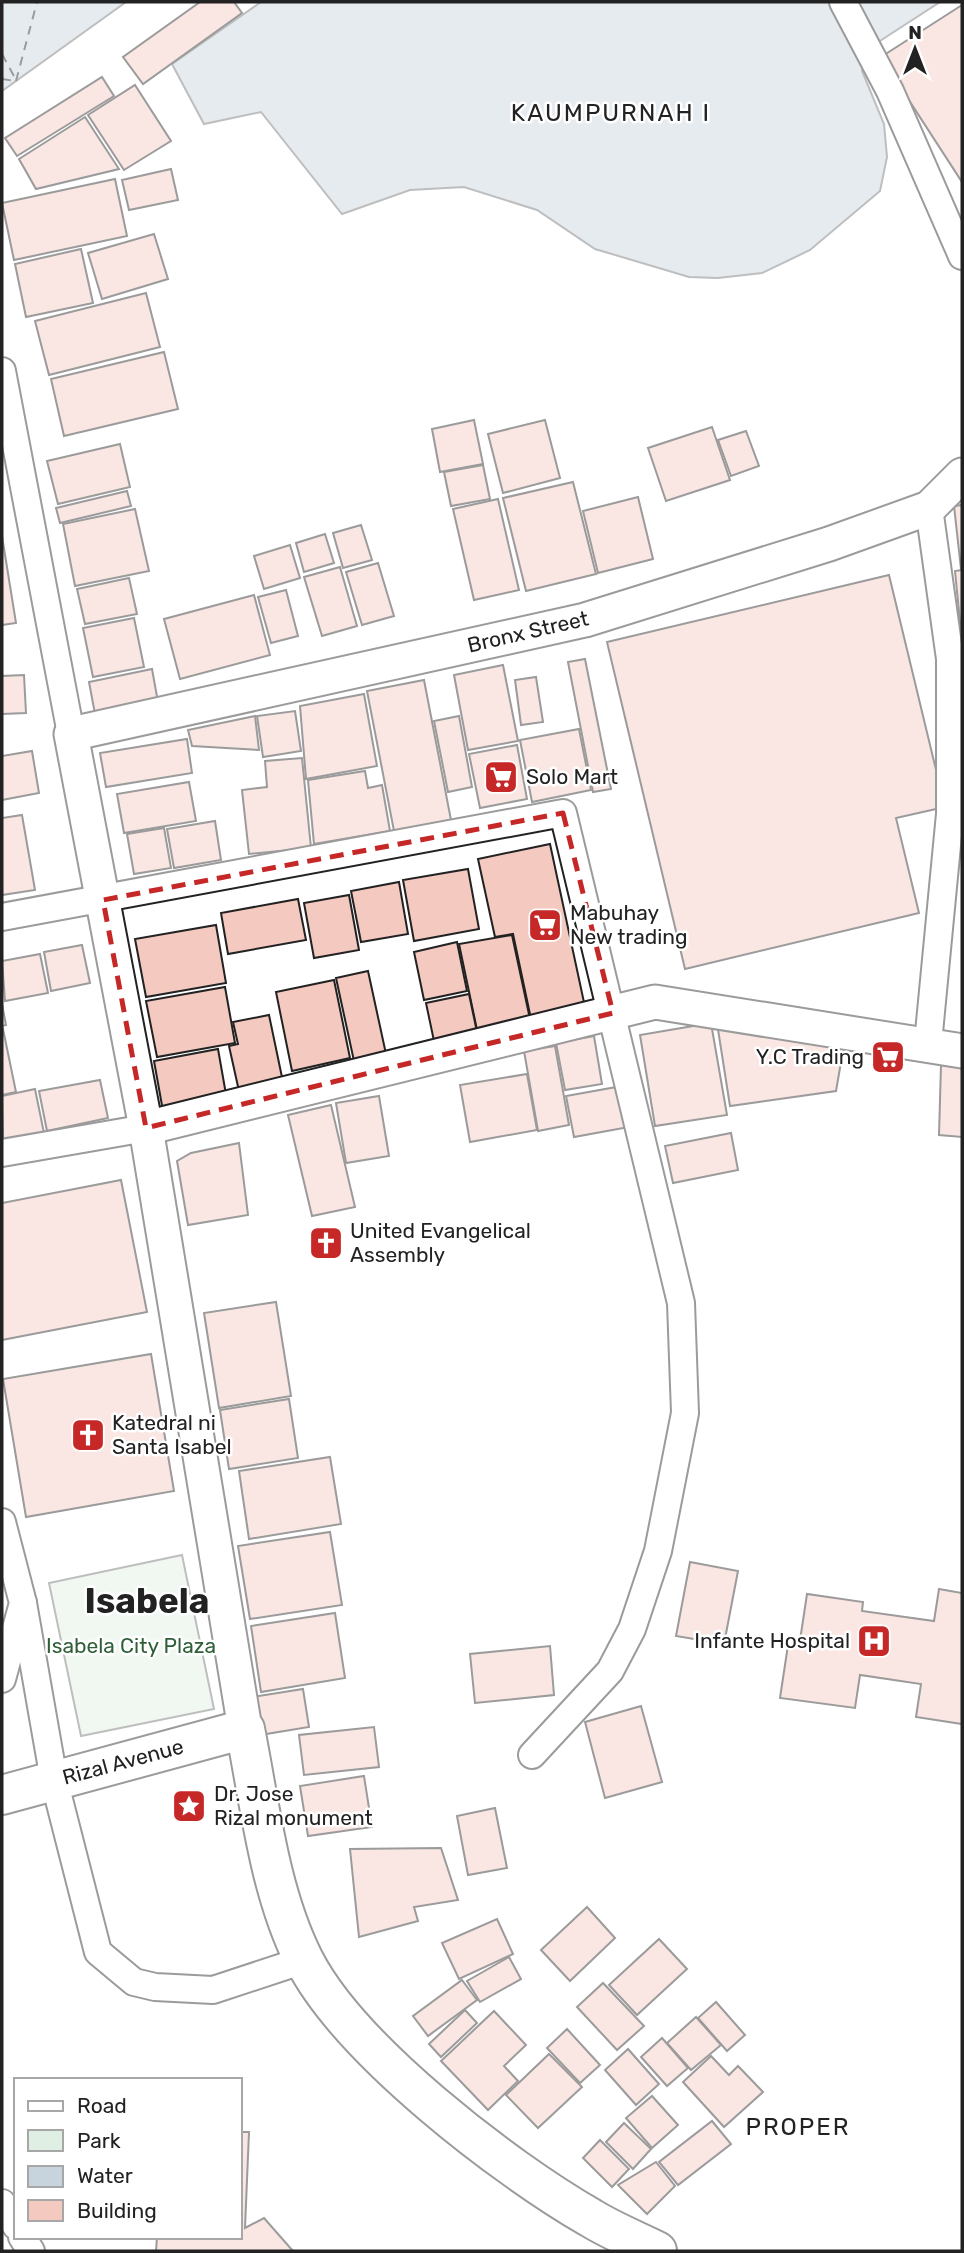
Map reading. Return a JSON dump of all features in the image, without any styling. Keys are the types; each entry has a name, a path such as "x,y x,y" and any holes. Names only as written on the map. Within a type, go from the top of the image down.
{"main road":[{"name":"Rizal Avenue","path":"2,1795 245,1729"},
{"path":"245,1729 277,1881 304,1960 328,1998 368,2043 416,2089 526,2176 591,2219 657,2251"}],"street":[{"path":"843,2 891,90 962,256"},
{"path":"2,371 146,1128 245,1729"},
{"name":"Bronx Street","path":"71,734 584,620 830,544 929,508 962,475"},
{"path":"928,1043 956,757 950,659 929,508"},
{"path":"2,917 103,901 563,813 681,1303 685,1413 658,1551 632,1629 610,1671 532,1755"},
{"path":"2,1153 146,1128 655,1002 928,1043 962,1051"},
{"path":"2,1522 23,1603 54,1780 99,1952 134,1982 155,1987 213,1990 304,1960"},
{"path":"2,1679 23,1603"},
{"path":"2,2203 14,2223"}],"highlighted area":[{"path":"563,813 613,1013 146,1128 103,900"}],"green space":[{"name":"Isabela City Plaza","path":"182,1555 214,1709 81,1736 49,1583"}],"water":[{"path":"2,2 126,2 2,91"},
{"path":"261,2 940,2 866,50 862,71 884,124 887,157 880,191 810,250 762,273 718,278 689,277 595,249 537,210 464,187 410,190 342,214 261,112 204,124 172,64"}],"building":[{"path":"200,2 234,2 242,13 143,84 123,57"},
{"path":"962,5 962,182 881,57"},
{"path":"102,77 114,96 17,156 5,138"},
{"path":"135,85 171,141 124,170 88,115"},
{"path":"85,117 119,169 36,189 19,159"},
{"path":"171,169 178,200 129,210 122,180"},
{"path":"115,179 127,236 14,260 2,203"},
{"path":"154,234 168,279 102,299 88,253"},
{"path":"81,249 93,303 26,317 15,264"},
{"path":"146,293 160,347 49,375 35,321"},
{"path":"164,352 178,409 64,436 51,379"},
{"path":"474,420 483,464 440,472 432,429"},
{"path":"545,420 560,478 503,493 488,434"},
{"path":"712,427 730,480 666,501 648,448"},
{"path":"746,431 759,466 731,476 718,440"},
{"path":"120,444 130,487 58,504 47,461"},
{"path":"483,465 490,499 451,506 444,472"},
{"path":"573,482 596,574 526,591 503,498"},
{"path":"127,491 131,506 60,523 56,508"},
{"path":"638,497 653,559 598,573 583,511"},
{"path":"498,499 519,590 474,600 453,509"},
{"path":"962,505 962,569 961,569 954,506"},
{"path":"135,509 149,571 75,586 63,524"},
{"path":"361,525 372,560 343,568 333,533"},
{"path":"325,534 334,563 304,572 296,543"},
{"path":"2,536 16,623 2,625"},
{"path":"290,545 300,578 264,589 254,556"},
{"path":"378,563 394,616 362,625 346,572"},
{"path":"340,567 357,626 322,636 304,577"},
{"path":"962,570 962,642 955,571"},
{"path":"889,575 945,807 896,818 919,913 685,969 607,642"},
{"path":"129,578 137,614 85,624 77,589"},
{"path":"286,590 298,636 271,643 258,597"},
{"path":"254,595 270,655 180,679 164,619"},
{"path":"134,618 144,667 93,677 83,628"},
{"path":"585,659 611,789 593,792 568,662"},
{"path":"503,665 518,741 468,750 454,675"},
{"path":"152,669 158,702 95,714 89,682"},
{"path":"24,675 26,713 2,714 2,676"},
{"path":"536,677 543,722 521,725 515,680"},
{"path":"424,680 451,820 394,831 367,691"},
{"path":"364,694 377,766 306,779 300,706"},
{"path":"295,711 301,751 263,757 257,716"},
{"path":"255,716 259,750 192,746 188,730"},
{"path":"459,716 472,787 448,792 434,721"},
{"path":"579,729 591,790 532,802 520,740"},
{"path":"187,739 192,773 106,787 100,753"},
{"path":"517,745 527,799 480,808 469,754"},
{"path":"32,751 39,793 2,800 2,756"},
{"path":"302,758 311,848 249,854 242,790 267,787 265,761"},
{"path":"365,771 368,788 382,785 390,831 314,844 308,780"},
{"path":"189,782 196,821 124,833 117,794"},
{"path":"22,815 35,890 2,895 2,818"},
{"path":"215,821 221,860 174,868 167,829"},
{"path":"164,828 171,868 134,874 127,834"},
{"path":"550,844 585,1007 531,1019 513,934 495,937 478,859"},
{"path":"468,869 479,929 414,941 403,880"},
{"path":"399,882 408,934 361,942 351,891"},
{"path":"349,895 359,950 314,958 304,903"},
{"path":"298,899 306,940 228,954 221,913"},
{"path":"216,925 226,983 146,997 135,939"},
{"path":"512,935 530,1019 477,1030 459,944"},
{"path":"457,942 467,991 424,1000 414,952"},
{"path":"82,945 90,983 51,991 44,952"},
{"path":"40,954 48,993 5,1001 2,961"},
{"path":"368,971 386,1054 354,1061 336,978"},
{"path":"334,980 350,1058 292,1071 276,992"},
{"path":"225,987 235,1043 157,1057 146,1001"},
{"path":"469,994 477,1032 434,1041 426,1003"},
{"path":"2,1004 6,1025 2,1026"},
{"path":"269,1015 283,1082 239,1091 229,1046 238,1044 233,1022"},
{"path":"711,1023 727,1115 655,1126 640,1035"},
{"path":"717,1023 844,1045 836,1091 730,1106"},
{"path":"2,1030 16,1092 2,1095"},
{"path":"594,1036 602,1084 565,1090 556,1043"},
{"path":"555,1046 569,1125 538,1131 524,1051"},
{"path":"218,1049 227,1100 163,1111 154,1061"},
{"path":"941,1065 962,1068 962,1137 939,1135"},
{"path":"527,1074 537,1130 470,1142 460,1085"},
{"path":"100,1080 108,1118 47,1131 39,1091"},
{"path":"622,1086 629,1127 574,1137 566,1096"},
{"path":"35,1089 44,1133 3,1142 2,1096"},
{"path":"379,1096 389,1156 346,1163 336,1103"},
{"path":"331,1105 355,1207 312,1216 288,1115"},
{"path":"731,1133 738,1170 673,1183 665,1146"},
{"path":"239,1143 248,1215 188,1225 177,1161 191,1153"},
{"path":"121,1180 147,1312 2,1340 2,1203"},
{"path":"276,1302 291,1396 219,1408 204,1313"},
{"name":"Katedral ni Santa Isabel","path":"151,1354 174,1491 26,1517 3,1379"},
{"path":"289,1399 298,1458 229,1469 220,1410"},
{"path":"330,1457 341,1524 249,1539 239,1471"},
{"path":"330,1532 342,1605 250,1619 238,1546"},
{"path":"690,1562 738,1571 724,1644 676,1636"},
{"name":"Infante Hospital","path":"939,1589 962,1593 962,1724 916,1717 921,1684 860,1675 855,1708 780,1698 788,1645 799,1647 807,1594 863,1602 862,1611 934,1621"},
{"path":"335,1613 345,1678 261,1692 251,1626"},
{"path":"550,1646 554,1695 475,1703 470,1654"},
{"path":"303,1689 309,1727 260,1735 253,1697"},
{"path":"641,1706 662,1782 605,1798 585,1722"},
{"path":"374,1727 379,1767 304,1775 299,1735"},
{"path":"364,1776 372,1827 308,1836 300,1786"},
{"path":"495,1808 507,1868 468,1875 457,1816"},
{"path":"441,1848 458,1900 414,1907 418,1921 359,1937 350,1849"},
{"path":"587,1907 615,1938 570,1981 541,1950"},
{"path":"497,1919 513,1954 459,1979 442,1943"},
{"path":"659,1939 687,1969 637,2015 609,1985"},
{"path":"509,1957 521,1979 480,2002 467,1981"},
{"path":"462,1980 477,2000 428,2036 413,2016"},
{"path":"603,1983 644,2026 617,2050 577,2007"},
{"path":"716,2002 745,2035 727,2051 698,2018"},
{"path":"465,2010 477,2023 441,2057 429,2044"},
{"path":"494,2011 526,2045 504,2066 518,2081 488,2110 441,2061"},
{"path":"696,2017 721,2045 691,2070 667,2043"},
{"path":"567,2029 600,2065 580,2083 547,2048"},
{"path":"662,2038 688,2068 667,2086 641,2057"},
{"path":"628,2049 659,2084 636,2105 605,2070"},
{"path":"549,2054 582,2087 538,2128 506,2095"},
{"path":"711,2056 729,2075 738,2066 763,2092 724,2127 683,2082"},
{"path":"652,2096 678,2125 652,2148 626,2118"},
{"path":"712,2121 731,2144 678,2185 659,2162"},
{"path":"624,2123 651,2149 633,2169 606,2142"},
{"path":"242,2132 249,2132 245,2228 264,2218 293,2251 156,2251 157,2239 242,2239"},
{"path":"600,2140 629,2169 612,2187 583,2158"},
{"path":"656,2162 675,2186 647,2214 618,2185"}],"ferry route":[{"path":"16,81 37,2"},
{"path":"2,54 16,80"},
{"path":"2,79 15,81"}],"place":[{"name":"Solo Mart","path":"501,777"},
{"name":"Mabuhay New trading","path":"545,925"},
{"name":"Y.C Trading","path":"888,1057"},
{"name":"United Evangelical Assembly","path":"326,1243"},
{"name":"Katedral ni Santa Isabel","path":"88,1435"},
{"name":"Infante Hospital","path":"874,1641"},
{"name":"Dr. Jose Rizal monument","path":"189,1806"}],"district":[{"name":"KAUMPURNAH I","path":"611,113"},
{"name":"Isabela","path":"147,1601"},
{"name":"PROPER","path":"798,2127"}]}
